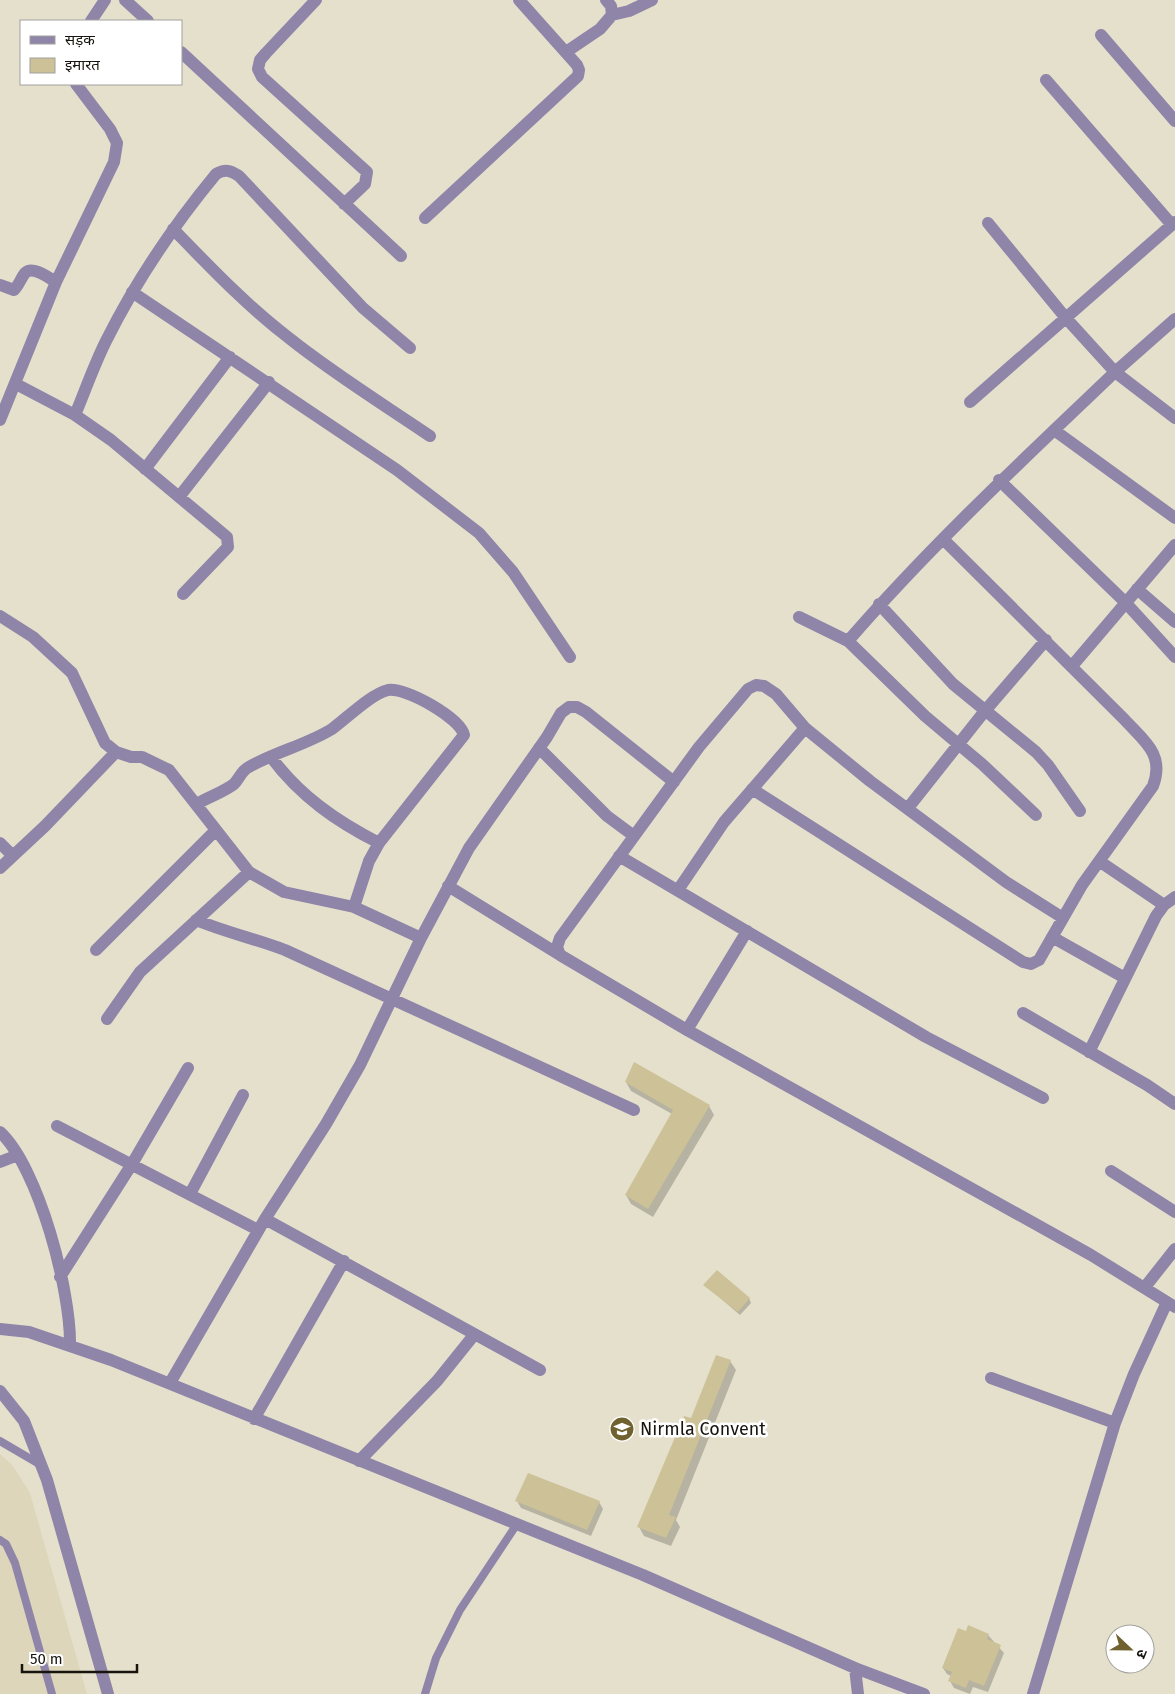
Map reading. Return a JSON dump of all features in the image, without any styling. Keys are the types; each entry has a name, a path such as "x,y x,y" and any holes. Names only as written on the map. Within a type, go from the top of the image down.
{"street":[{"path":"92,20 105,0"},
{"path":"125,0 147,20"},
{"path":"316,0 260,60 258,69 262,77 367,172 365,184 344,204"},
{"path":"426,218 574,81 579,70 566,52 519,0"},
{"path":"606,0 612,15"},
{"path":"566,52 600,29 612,15 629,11 652,0"},
{"path":"1102,36 1175,121"},
{"path":"182,53 401,256"},
{"path":"970,402 1173,224 1046,80"},
{"path":"1,417 56,282 114,162 117,143 110,129 77,85"},
{"path":"75,416 105,343 132,292 173,229 216,174 223,170 231,170 239,176 363,308 410,348"},
{"path":"988,223 1065,317 1115,372 1175,418"},
{"path":"173,229 216,273 287,337 430,436"},
{"path":"0,286 14,290 25,273 30,270 56,282"},
{"path":"132,292 269,382 397,470 479,533 513,572 570,657"},
{"path":"848,640 879,604 999,480 1175,319"},
{"path":"145,469 230,357"},
{"path":"179,497 269,382"},
{"path":"16,384 75,416 111,440 229,542 228,547 183,594"},
{"path":"1054,430 1175,518"},
{"path":"999,480 1125,602 1175,657"},
{"path":"752,789 1023,962 1031,964 1039,960 1099,861 1153,786 1157,774 1158,760 1151,748 1072,666 943,539"},
{"path":"1072,666 1175,545"},
{"path":"1137,589 1175,622"},
{"path":"879,604 929,660 984,712 1036,752 1048,765 1080,811"},
{"path":"0,616 33,637 72,673 106,742 116,752 158,763 169,770 249,872 284,892 354,907 421,938"},
{"path":"799,617 848,640 890,684 982,764 1036,815"},
{"path":"908,808 984,712 1046,640"},
{"path":"560,955 557,947 560,938 619,856 674,782 748,689 756,685 764,686 776,694 805,728 870,781 1006,882 1063,918"},
{"path":"197,804 233,784 239,775 250,766 314,739 380,694 390,690 414,696 458,725 464,735 379,843 366,868 354,907"},
{"path":"170,1383 258,1230 326,1124 393,1000 421,938 448,886 489,818 539,748 561,713 569,707 577,707 674,782"},
{"path":"678,890 724,822 805,728"},
{"path":"539,748 607,816 634,836"},
{"path":"0,868 45,826 116,752"},
{"path":"271,757 305,795 327,813 379,843"},
{"path":"96,950 216,830"},
{"path":"0,843 12,855"},
{"path":"619,856 747,931 812,972 926,1037 1043,1098"},
{"path":"1099,861 1164,905"},
{"path":"108,1019 140,972 249,872"},
{"path":"448,886 687,1030 1145,1287 1171,1305 1134,1374 1115,1423 1033,1694"},
{"path":"1089,1052 1125,978 1164,905 1175,897"},
{"path":"196,920 224,932 285,950 634,1110"},
{"path":"687,1030 747,931"},
{"path":"1052,937 1125,978"},
{"path":"1023,1013 1175,1104"},
{"path":"60,1277 132,1164 188,1068"},
{"path":"190,1194 243,1095"},
{"path":"57,1126 258,1230"},
{"path":"0,1132 18,1155 36,1192 47,1223 68,1310 70,1345"},
{"path":"0,1162 18,1155"},
{"path":"1111,1171 1175,1212"},
{"path":"265,1219 540,1370"},
{"path":"1145,1287 1175,1249"},
{"path":"254,1419 344,1261"},
{"path":"0,1329 29,1332 70,1345 170,1383 254,1419 643,1575 855,1668 924,1694"},
{"path":"359,1460 437,1382 474,1334"},
{"path":"991,1378 1115,1423"},
{"path":"0,1391 24,1421 41,1465 108,1694"},
{"path":"855,1668 858,1694"}],"lane":[{"path":"0,1441 41,1465"},
{"path":"425,1694 436,1658 460,1610 517,1524"},
{"path":"0,1540 6,1544 15,1563 52,1694"}],"shaded area":[{"path":"0,1454 13,1466 30,1493 87,1694 0,1694"}],"building":[{"path":"634,1062 710,1105 648,1209 625,1195 673,1110 625,1082"},
{"path":"717,1270 750,1298 738,1312 703,1285"},
{"path":"716,1355 731,1360 669,1515 676,1517 666,1538 637,1527 684,1416 691,1418"},
{"path":"528,1473 600,1501 587,1530 515,1501"},
{"path":"968,1625 989,1634 987,1639 1001,1645 984,1686 969,1680 966,1688 948,1681 952,1672 942,1668 958,1628 966,1631"}],"place":[{"name":"Nirmla Convent","path":"622,1429"}]}
